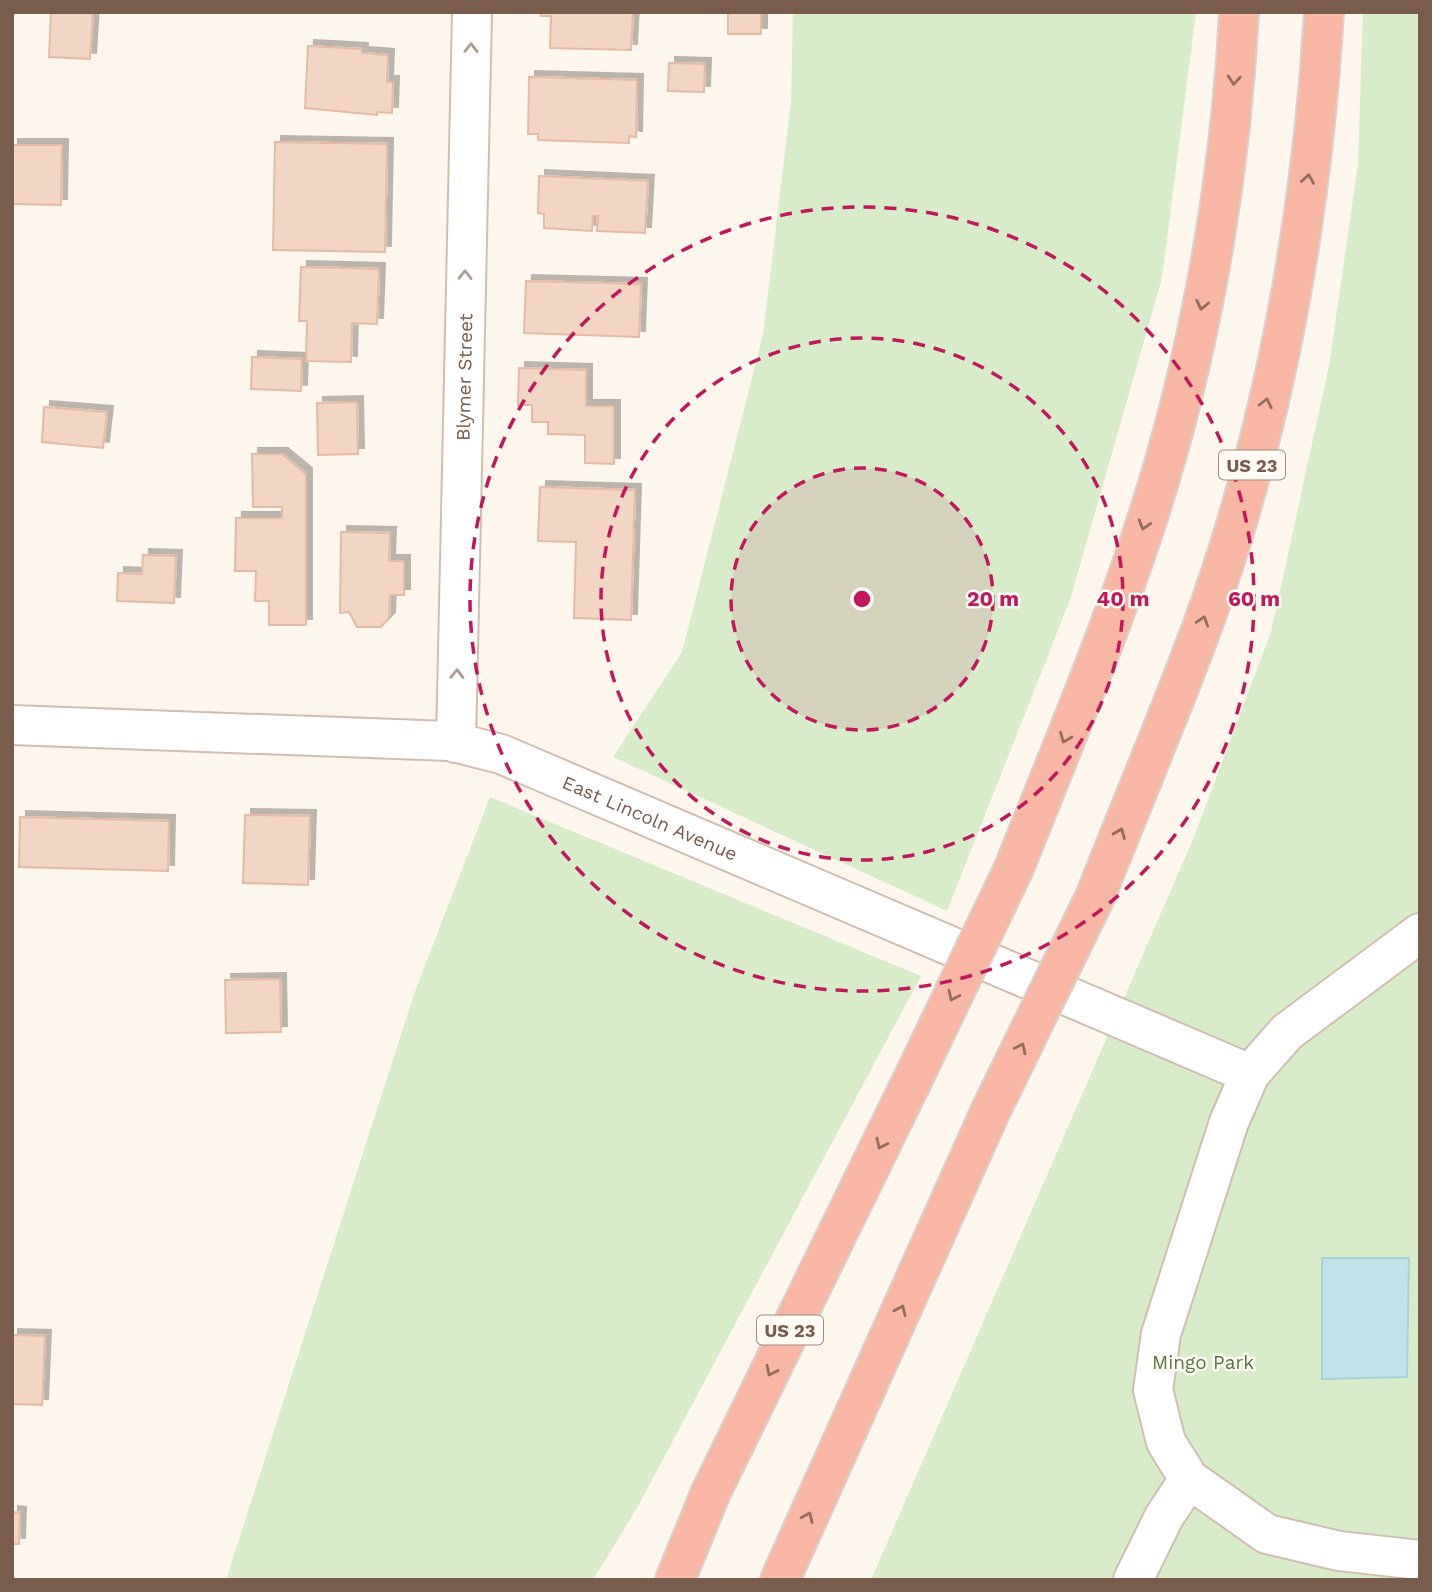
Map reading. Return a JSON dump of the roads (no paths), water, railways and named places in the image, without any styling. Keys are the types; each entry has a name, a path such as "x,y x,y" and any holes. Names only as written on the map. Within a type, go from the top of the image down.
{"highway":[{"name":"US 23","path":"675,1580 711,1492 1014,868 1117,606 1144,529 1188,370 1205,290 1230,128 1239,12"},
{"name":"US 23","path":"780,1580 991,1110 1095,897 1201,628 1252,467 1289,302 1314,143 1324,12"},
{"path":"648,1580 711,1492"}],"street":[{"name":"Blymer Street","path":"456,743 472,12"},
{"name":"East Lincoln Avenue","path":"12,725 245,732 456,743 500,754 1250,1074"},
{"path":"1420,933 1287,1032 1250,1074 1229,1122 1159,1348 1153,1390 1166,1442 1189,1479 1267,1534 1339,1551 1420,1560"},
{"path":"1133,1580 1164,1517 1189,1479"}],"water":[{"path":"1322,1258 1409,1258 1407,1377 1322,1379"}],"park label":[{"name":"Mingo Park","path":"1203,1362"}]}
